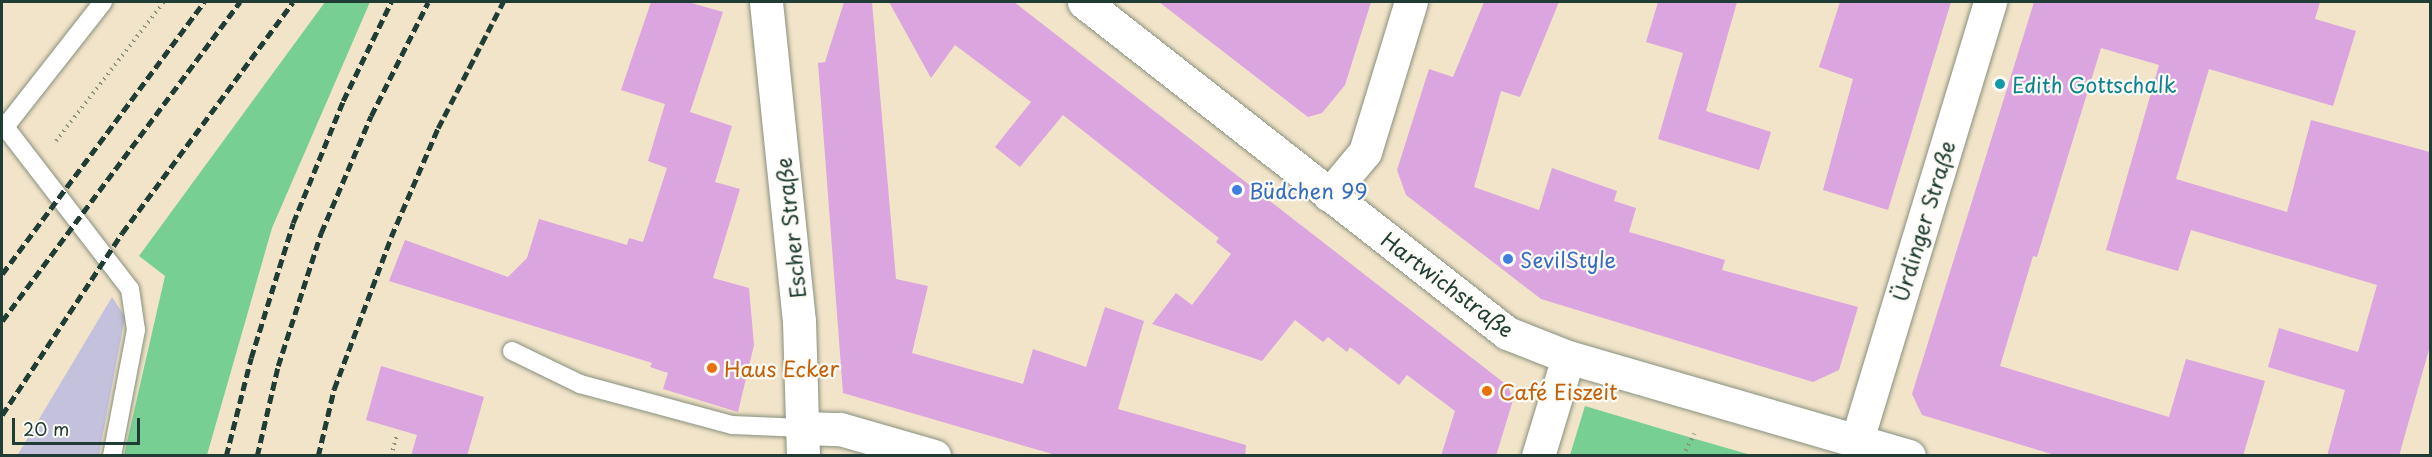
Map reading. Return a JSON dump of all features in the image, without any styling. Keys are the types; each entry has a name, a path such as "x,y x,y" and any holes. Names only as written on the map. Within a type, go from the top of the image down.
{"street":[{"name":"Escher Straße","path":"766,2 799,321 803,442"},
{"name":"Hartwichstraße","path":"1084,2 1507,333 1568,357 1909,456"},
{"path":"1329,195 1365,152 1411,2"},
{"name":"Ürdinger Straße","path":"1857,440 1990,2"},
{"path":"1538,456 1568,357"},
{"path":"803,442 840,429 934,456"}],"lane":[{"path":"103,2 3,125 37,165 130,290 136,330 112,456"},
{"path":"512,351 580,384 803,442"}],"path":[{"path":"37,165 164,2"},
{"path":"391,456 397,435"}],"shaded area":[{"path":"112,297 125,317 99,455 17,456"}],"green space":[{"path":"325,2 370,2 272,228 207,455 124,455 165,276 139,256"},
{"path":"1585,406 1692,438 1751,455 1570,455"}],"building":[{"path":"651,2 688,2 723,12 690,112 732,126 715,182 740,189 713,278 749,288 754,345 738,412 663,389 668,373 650,367 652,363 389,281 405,240 508,277 527,258 539,219 627,245 629,238 643,242 667,168 648,161 665,104 621,90"},
{"path":"844,2 872,2 896,279 928,286 912,353 1023,384 1033,349 1086,367 1105,307 1144,321 1118,409 1246,445 1245,456 1059,456 843,393 818,63 825,62"},
{"path":"889,2 1014,2 1508,386 1513,400 1496,456 1441,456 1455,411 1407,375 1399,385 1350,347 1347,352 1328,337 1323,342 1295,320 1262,361 1152,324 1176,293 1192,305 1231,254 1216,242 1219,238 1063,115 1020,167 995,147 1031,102 955,45 931,78"},
{"path":"1159,2 1371,2 1345,85 1322,113 1308,117"},
{"path":"1484,2 1559,2 1520,97 1501,91 1474,187 1539,210 1552,168 1617,191 1614,201 1636,208 1629,232 1725,260 1722,270 1858,307 1839,370 1813,382 1541,299 1406,195 1397,170 1429,69 1453,77"},
{"path":"1658,2 1737,2 1706,111 1771,132 1759,170 1658,139 1683,53 1646,42"},
{"path":"1840,2 1951,2 1888,210 1823,190 1853,79 1819,67"},
{"path":"2034,2 2320,2 2315,19 2356,31 2333,106 2209,69 2176,179 2287,212 2311,120 2430,152 2430,346 2399,456 2327,456 2345,390 2268,367 2279,328 2358,352 2377,285 2191,230 2178,271 2106,250 2159,65 2101,48 2037,257 2033,256 2000,366 2169,417 2186,359 2265,381 2243,456 2058,456 1922,415 1912,394"},
{"path":"381,366 484,397 467,456 411,456 417,435 366,420"}],"railway":[{"path":"2,274 204,2"},
{"path":"2,321 240,2"},
{"path":"2,415 122,233 293,2"},
{"path":"226,456 251,358 293,223 343,101 391,2"},
{"path":"257,456 278,366 321,233 371,116 428,2"},
{"path":"318,456 334,389 391,237 438,128 503,2"}],"place":[{"name":"Edith Gottschalk","path":"2000,84"},
{"name":"Büdchen 99","path":"1237,190"},
{"name":"SevilStyle","path":"1508,259"},
{"name":"Haus Ecker","path":"712,368"},
{"name":"Café Eiszeit","path":"1487,391"}]}
